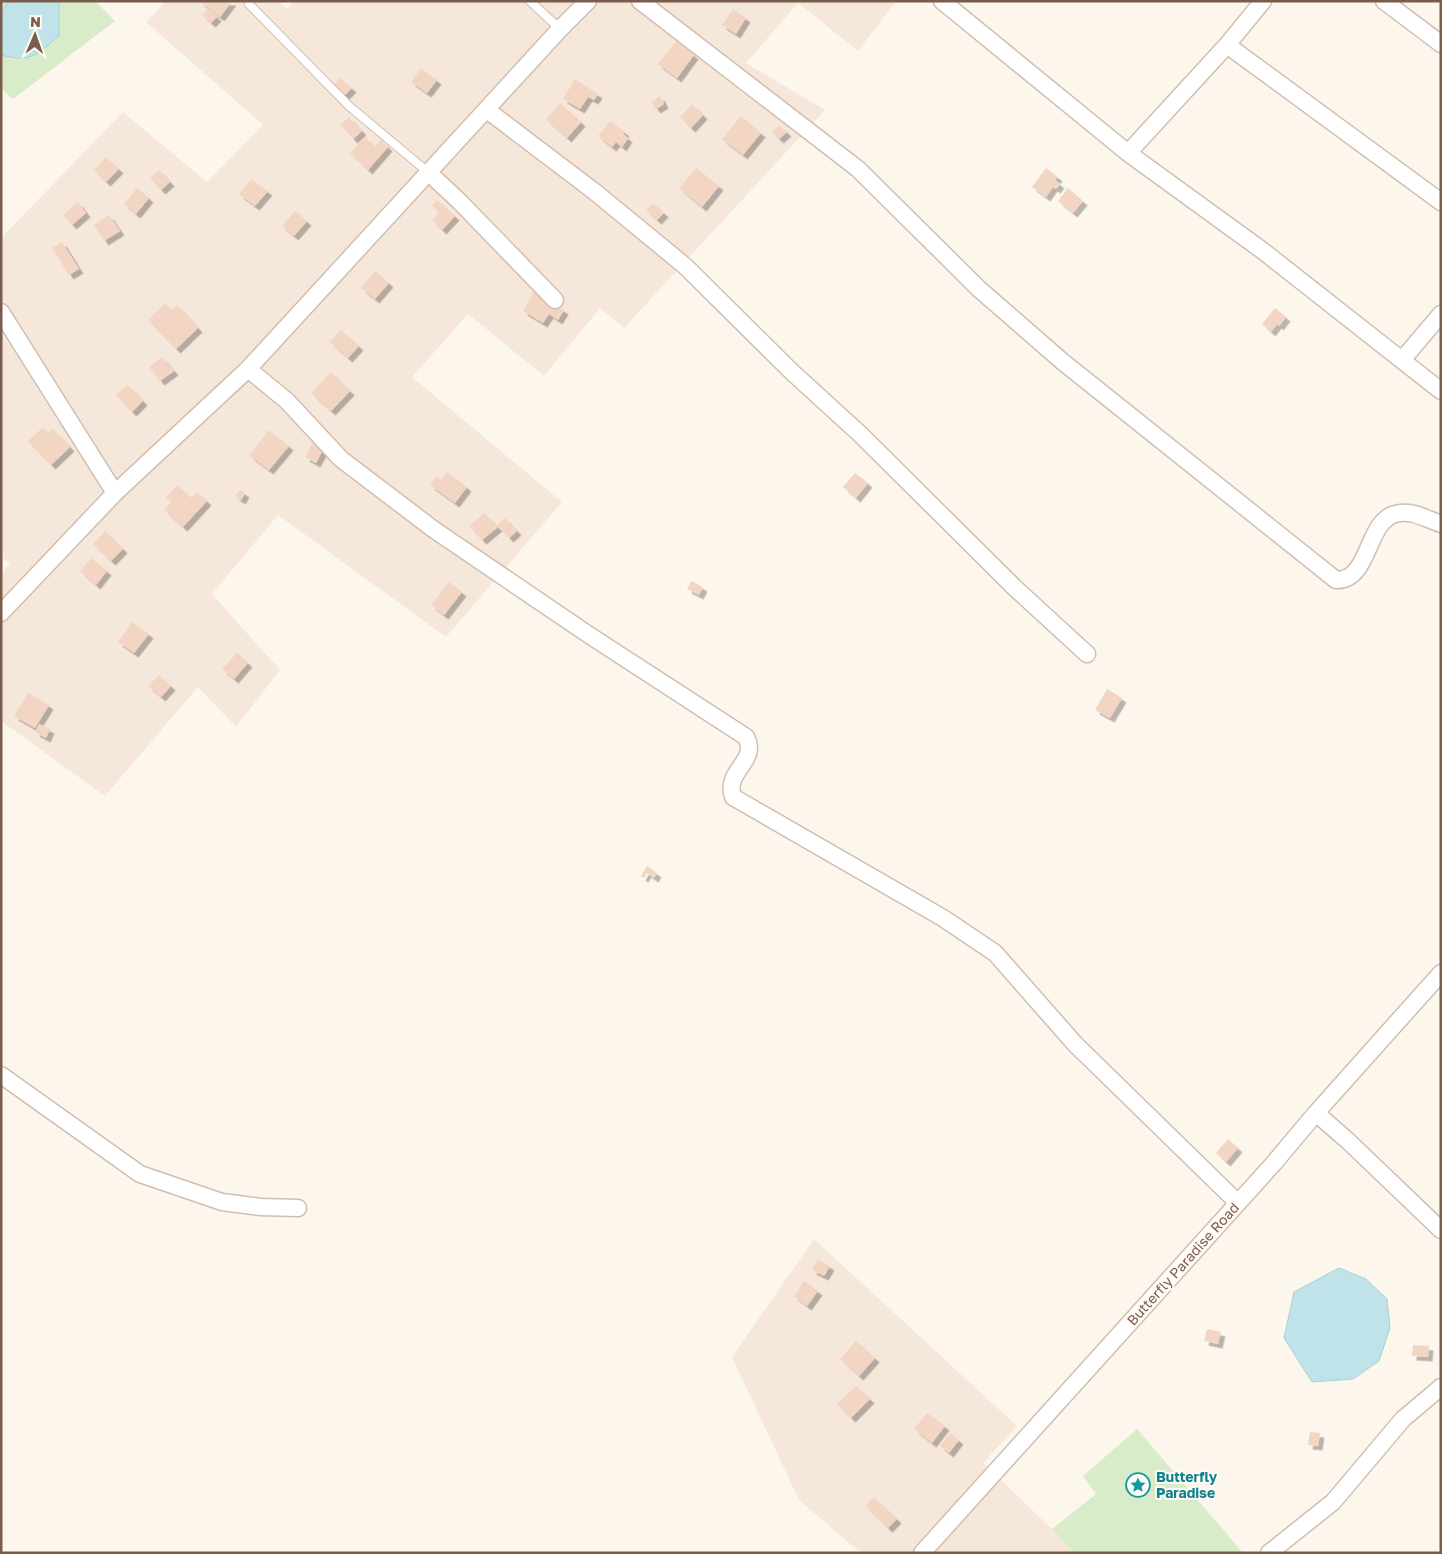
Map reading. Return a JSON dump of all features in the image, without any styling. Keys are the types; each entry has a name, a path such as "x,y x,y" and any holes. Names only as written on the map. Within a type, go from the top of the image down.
{"street":[{"path":"1,613 115,493 248,369 560,28 588,1"},
{"path":"640,1 858,169 979,289 1063,362 1336,580 1344,580 1357,570 1382,522 1395,514 1413,513 1441,524"},
{"path":"942,1 1128,152 1263,251 1441,390"},
{"path":"1128,152 1227,45 1263,1"},
{"path":"1384,1 1441,44"},
{"path":"1227,45 1441,202"},
{"path":"487,110 595,192 685,266 792,372 862,435 1015,588 1087,654"},
{"path":"429,173 459,201 555,300"},
{"path":"1,312 115,493"},
{"path":"1402,360 1441,314"},
{"path":"248,369 287,401 341,459 432,528 589,635 746,737 750,745 749,754 732,780 730,788 732,797 943,918 995,953 1075,1044 1238,1203"},
{"name":"Butterfly Paradise Road","path":"922,1553 1238,1203 1441,973"},
{"path":"1,1075 140,1174 222,1202 261,1207 298,1208"},
{"path":"1316,1113 1348,1140 1441,1230"},
{"path":"1269,1553 1333,1502 1403,1419 1441,1387"}],"lane":[{"path":"530,1 560,28"},
{"path":"250,4 349,106 429,173"}],"shaded area":[{"path":"166,1 279,1 287,9 294,1 896,1 858,51 798,3 746,63 825,110 624,328 600,308 544,376 468,314 412,377 562,502 446,637 278,515 212,594 280,670 236,727 198,687 105,796 1,721 1,574 10,564 1,557 1,238 123,112 207,182 263,125 146,22"},
{"path":"814,1239 1017,1426 983,1463 1052,1529 1074,1553 861,1553 799,1500 732,1357"}],"green space":[{"path":"1,1 95,1 115,21 13,99 1,89"},
{"name":"Butterfly Paradise","path":"1137,1429 1243,1553 1074,1553 1052,1529 1096,1494 1083,1476"}],"water":[{"path":"9,1 59,1 59,36 45,48 27,58 1,55 1,12"},
{"path":"1339,1268 1366,1279 1387,1299 1390,1328 1379,1361 1353,1379 1312,1382 1284,1338 1294,1292"}],"building":[{"path":"199,1 232,1 220,17"},
{"path":"208,9 217,17 211,23 202,15"},
{"path":"733,9 746,18 736,34 722,25"},
{"path":"676,41 694,55 677,78 658,64"},
{"path":"421,68 437,80 427,93 411,82"},
{"path":"340,78 352,88 344,96 333,86"},
{"path":"575,79 598,94 594,100 588,97 580,109 563,99"},
{"path":"660,96 664,104 656,109 651,102"},
{"path":"560,103 581,122 567,138 546,119"},
{"path":"692,104 703,115 691,128 680,117"},
{"path":"741,116 761,133 743,155 722,139"},
{"path":"349,117 362,131 353,139 341,125"},
{"path":"610,121 625,132 623,134 628,138 622,147 616,142 612,147 598,136"},
{"path":"779,125 787,132 779,139 772,132"},
{"path":"365,137 375,147 381,140 388,147 368,170 350,153"},
{"path":"106,157 119,169 106,182 94,170"},
{"path":"696,168 719,186 702,207 679,188"},
{"path":"1046,168 1058,177 1055,180 1060,184 1056,189 1053,187 1046,197 1032,187"},
{"path":"159,170 170,182 161,190 150,178"},
{"path":"251,179 268,191 255,206 239,194"},
{"path":"137,188 149,198 136,214 124,204"},
{"path":"1068,188 1083,201 1073,213 1058,201"},
{"path":"437,200 455,216 442,230 432,220 440,212 432,205"},
{"path":"78,202 86,213 72,225 63,215"},
{"path":"653,203 664,213 657,220 646,210"},
{"path":"295,211 307,221 294,236 282,226"},
{"path":"109,215 120,231 104,241 94,225"},
{"path":"62,242 79,269 69,275 52,248"},
{"path":"375,271 389,283 375,299 361,288"},
{"path":"534,292 564,310 558,320 549,314 543,323 523,311"},
{"path":"165,303 172,310 177,305 198,328 176,349 148,320"},
{"path":"1275,308 1286,317 1271,332 1262,324"},
{"path":"341,330 359,346 348,358 330,342"},
{"path":"162,357 174,371 160,381 149,367"},
{"path":"331,372 350,391 331,411 311,393"},
{"path":"128,385 143,401 132,412 116,395"},
{"path":"43,427 49,433 53,429 70,447 51,465 28,441"},
{"path":"269,430 289,446 269,470 249,455"},
{"path":"313,442 324,448 316,463 305,457"},
{"path":"447,472 467,487 455,503 430,485 437,476 442,479"},
{"path":"855,473 868,483 856,498 843,487"},
{"path":"177,485 191,498 197,492 207,501 183,527 164,510 171,502 166,497"},
{"path":"240,490 245,493 241,500 235,496"},
{"path":"484,513 498,527 482,540 469,526"},
{"path":"505,518 517,531 509,538 497,525"},
{"path":"105,531 123,549 111,561 93,544"},
{"path":"91,558 107,571 96,585 80,571"},
{"path":"691,581 703,587 699,595 687,589"},
{"path":"449,582 462,592 444,615 431,605"},
{"path":"132,622 149,634 134,653 118,642"},
{"path":"237,653 248,663 234,679 222,669"},
{"path":"159,675 171,686 161,697 148,686"},
{"path":"1107,689 1122,698 1110,718 1095,710"},
{"path":"28,693 49,705 35,728 14,716"},
{"path":"39,724 50,729 46,738 35,732"},
{"path":"647,866 657,873 654,878 647,873 644,878 641,876"},
{"path":"1228,1139 1238,1148 1226,1162 1216,1153"},
{"path":"818,1259 830,1266 824,1276 812,1270"},
{"path":"804,1281 818,1291 807,1306 794,1296"},
{"path":"1207,1329 1221,1332 1218,1344 1204,1341"},
{"path":"856,1341 875,1358 859,1376 840,1359"},
{"path":"1413,1345 1429,1346 1428,1357 1412,1356"},
{"path":"856,1386 870,1399 851,1418 837,1404"},
{"path":"927,1413 945,1426 932,1443 914,1429"},
{"path":"1310,1432 1320,1433 1318,1446 1308,1445"},
{"path":"950,1433 959,1440 949,1453 940,1446"},
{"path":"874,1497 897,1519 888,1528 865,1506"}],"place":[{"name":"Butterfly Paradise","path":"1138,1485"}]}
